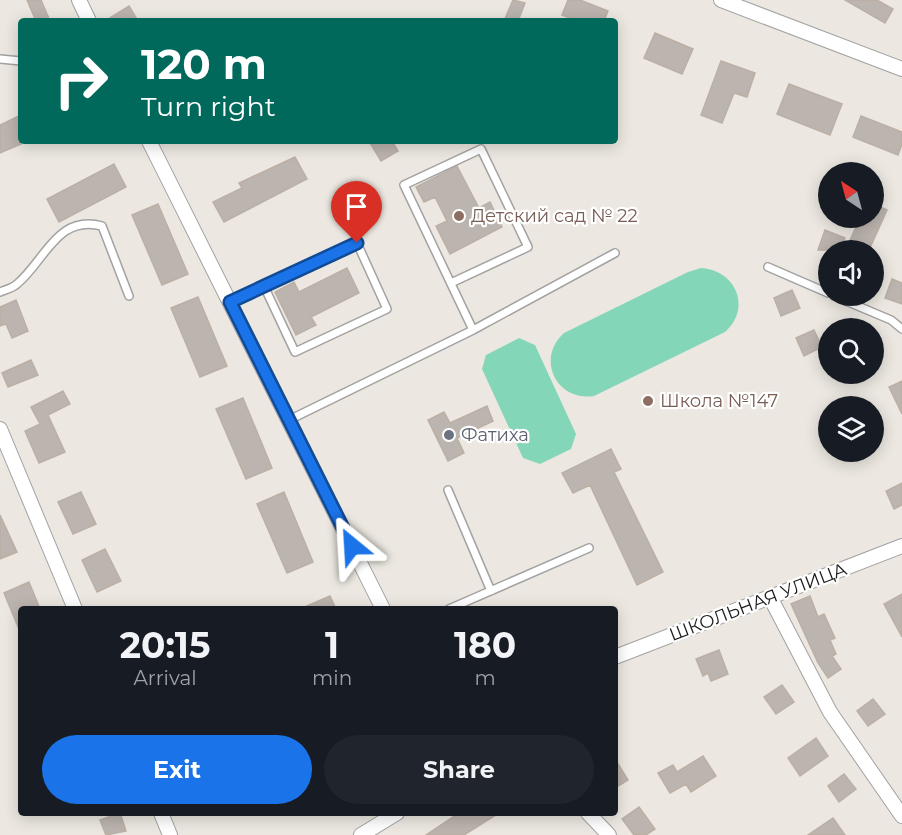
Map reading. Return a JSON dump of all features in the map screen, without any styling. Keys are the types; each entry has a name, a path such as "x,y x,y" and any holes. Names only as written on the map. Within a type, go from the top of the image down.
{"street":[{"path":"78,0 87,18"},
{"path":"721,0 902,69"},
{"path":"151,144 382,606"},
{"path":"0,429 74,606"},
{"name":"ШКОЛЬНАЯ УЛИЦА","path":"618,656 902,546"},
{"path":"770,597 830,712 902,816"},
{"path":"162,816 170,835"},
{"path":"361,835 392,816"},
{"path":"591,816 609,835"}],"lane":[{"path":"0,59 18,61"},
{"path":"451,283 528,247 481,149 404,185 473,330"},
{"path":"0,292 17,285 58,235 87,222 102,226 129,296"},
{"path":"230,302 264,286 357,243 387,309 295,352 264,286"},
{"path":"289,420 473,330 615,253"},
{"path":"768,267 818,289"},
{"path":"858,306 891,320 902,329"},
{"path":"448,490 491,591"},
{"path":"456,606 589,548"}],"green space":[{"path":"701,268 723,275 736,292 738,312 725,332 594,396 581,396 561,386 554,376 551,355 555,343 564,333 688,272"},
{"path":"519,338 535,345 576,434 571,449 540,464 523,458 482,369 486,355"}],"building":[{"path":"27,0 41,0 49,18 35,18"},
{"path":"513,0 525,3 519,18 505,18"},
{"path":"568,0 580,0 608,11 605,18 570,18 562,15"},
{"path":"845,0 877,0 893,9 885,23"},
{"path":"129,6 136,18 110,18"},
{"path":"655,33 693,49 682,74 644,58"},
{"path":"721,61 755,73 747,97 734,93 722,123 701,115"},
{"path":"789,84 842,104 830,135 777,114"},
{"path":"18,116 18,144 21,144 0,153 0,125"},
{"path":"861,116 902,132 902,144 898,155 853,137"},
{"path":"371,144 394,144 398,151 381,161"},
{"path":"295,157 307,179 224,222 213,202 242,188 239,183"},
{"path":"114,164 126,187 59,222 47,199"},
{"path":"457,166 479,208 490,202 502,227 450,254 436,226 447,221 435,197 424,202 416,187"},
{"path":"158,204 188,274 162,285 132,215"},
{"path":"856,228 879,228 874,240 850,240"},
{"path":"825,230 845,238 844,240 822,240"},
{"path":"347,268 359,293 311,317 316,325 296,335 275,292 294,282 299,292"},
{"path":"892,279 902,283 902,304 885,298"},
{"path":"792,290 800,308 781,316 774,298"},
{"path":"198,297 227,366 200,377 171,308"},
{"path":"16,300 28,331 12,338 6,324 0,326 0,307"},
{"path":"814,330 818,338 818,349 804,356 796,338"},
{"path":"31,360 38,375 8,387 2,373"},
{"path":"902,381 902,414 889,387"},
{"path":"63,391 70,404 48,415 65,452 39,463 25,431 40,424 31,407"},
{"path":"243,398 272,468 246,479 216,409"},
{"name":"Фатиха","path":"487,406 493,421 457,438 464,453 448,461 428,420 444,412 450,423"},
{"path":"611,449 621,469 614,472 663,572 637,585 590,485 573,493 562,473"},
{"path":"902,483 902,505 894,509 886,491"},
{"path":"81,492 96,524 73,534 58,502"},
{"path":"284,492 313,562 287,573 257,504"},
{"path":"0,515 17,552 0,559"},
{"path":"105,549 121,581 97,592 82,560"},
{"path":"29,582 39,606 18,606 18,627 4,593"},
{"path":"902,594 902,637 884,604"},
{"path":"330,596 335,606 307,606"},
{"path":"810,596 818,617 824,614 835,638 830,640 836,654 832,656 841,669 828,678 818,663 791,604"},
{"path":"719,650 728,674 711,681 708,673 703,676 696,659"},
{"path":"782,685 794,702 776,714 764,697"},
{"path":"873,699 885,714 868,726 857,711"},
{"path":"816,738 828,756 800,776 788,758"},
{"path":"703,756 716,776 691,792 686,784 670,793 658,773 673,765 677,772"},
{"path":"618,764 628,780 618,786"},
{"path":"844,774 856,789 839,802 828,786"},
{"path":"639,807 655,829 646,835 634,835 622,819"},
{"path":"121,816 126,831 106,835 100,820"},
{"path":"454,816 494,816 464,835 426,835"},
{"path":"833,818 845,835 808,835"}],"place":[{"name":"Детский сад № 22","path":"459,216"},
{"name":"Школа №147","path":"648,401"},
{"name":"Фатиха","path":"449,435"}],"route":[{"path":"352,546 230,302 357,243"}]}
